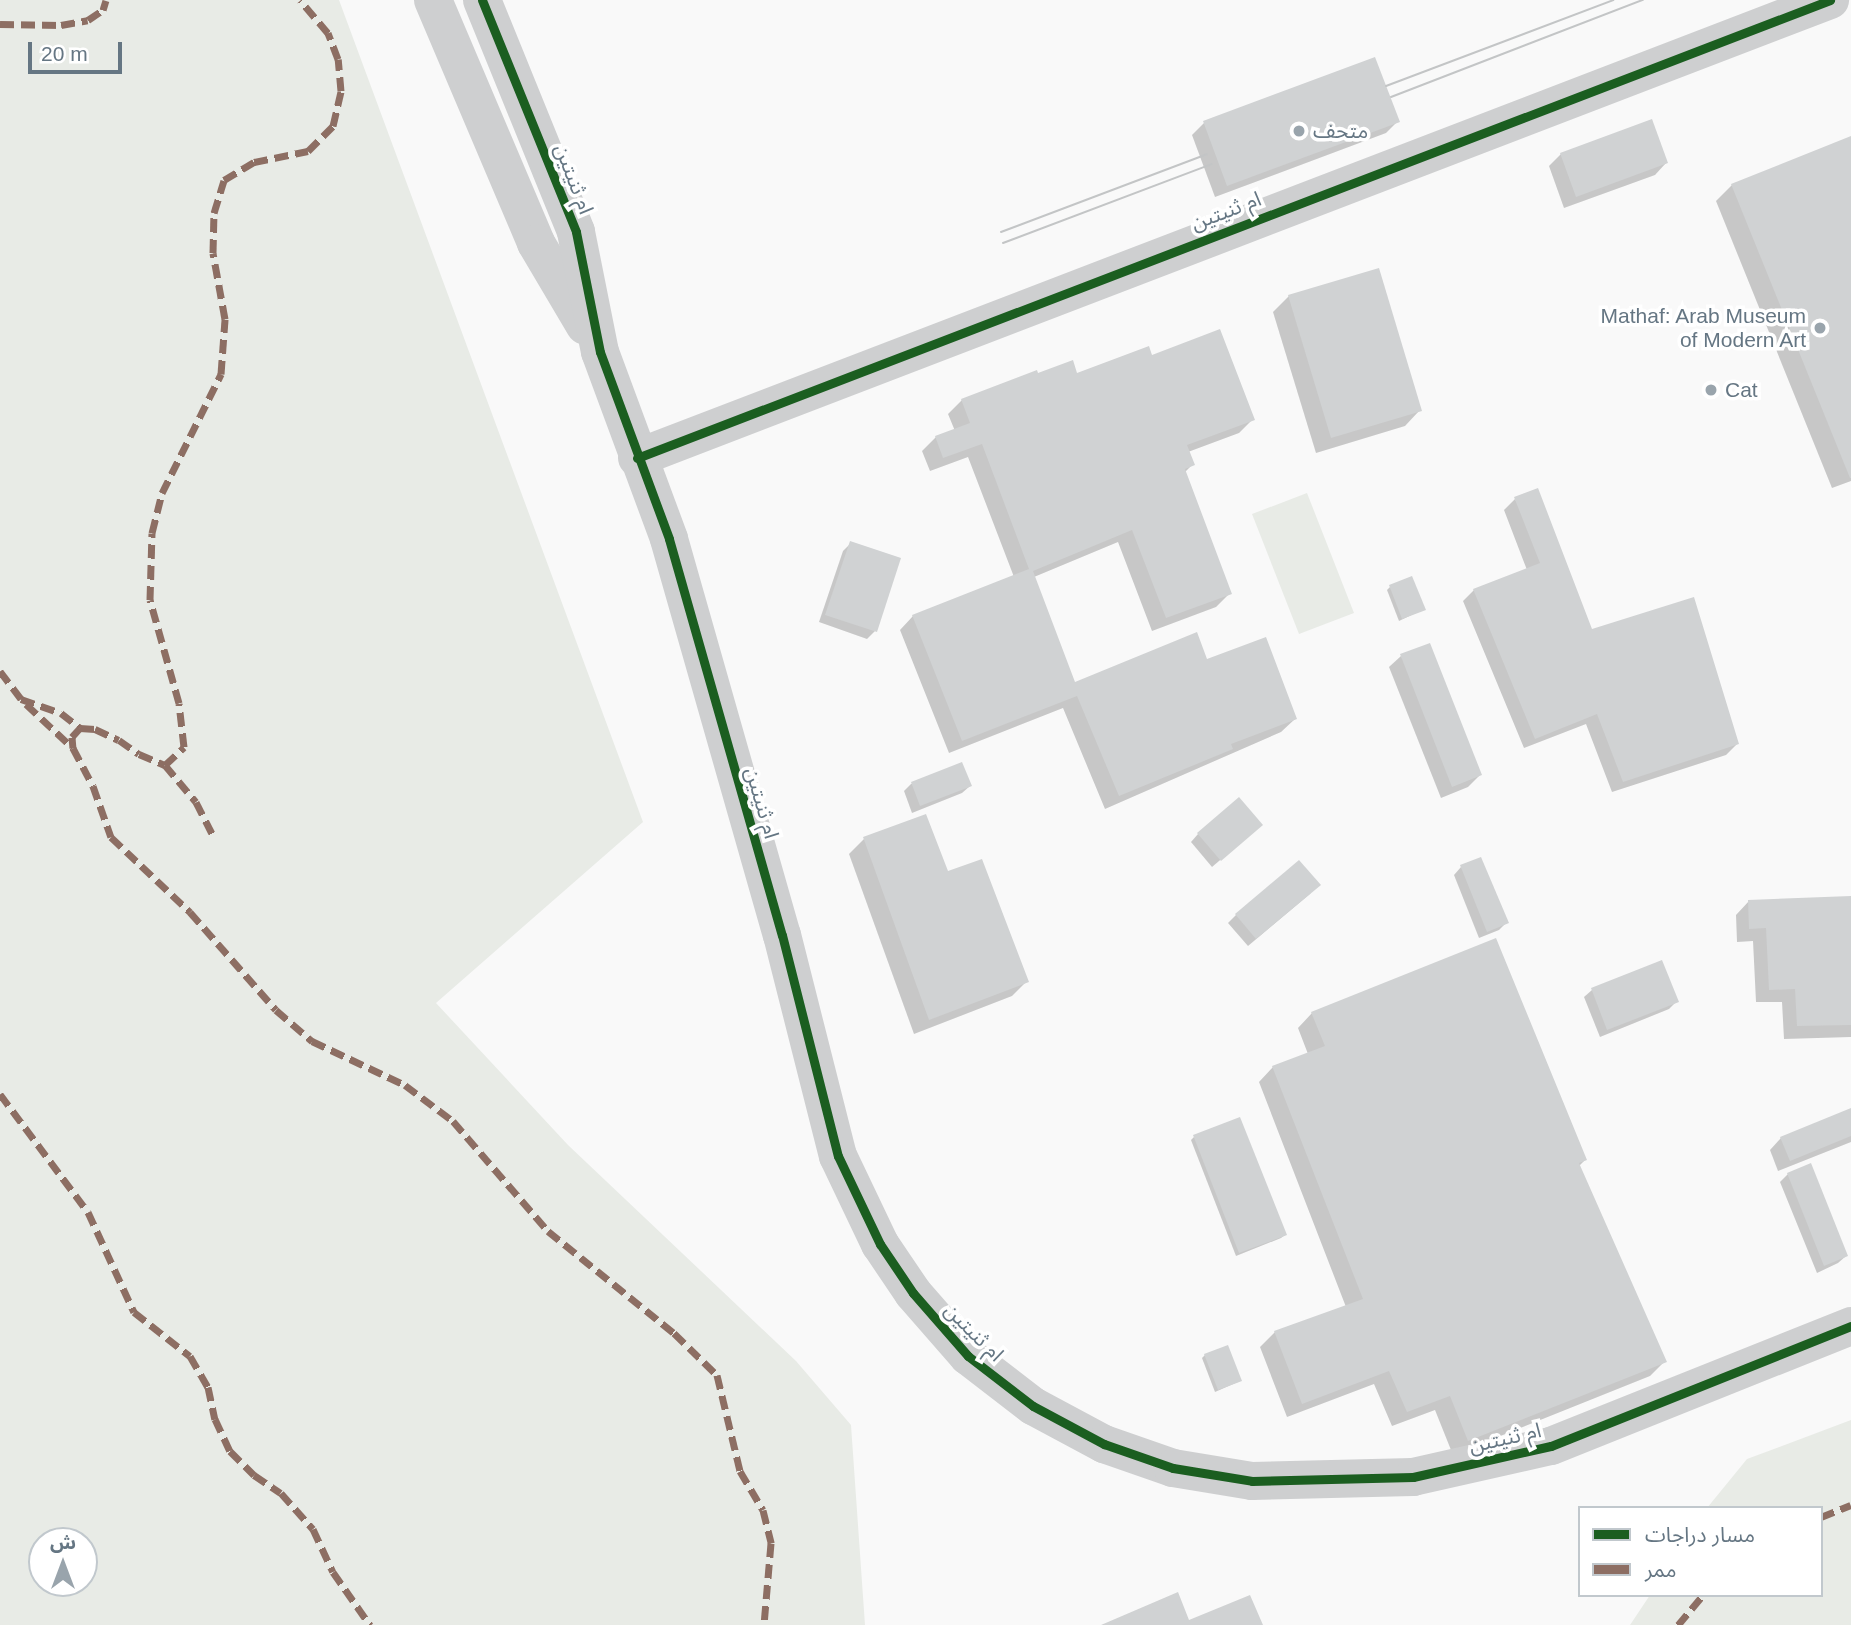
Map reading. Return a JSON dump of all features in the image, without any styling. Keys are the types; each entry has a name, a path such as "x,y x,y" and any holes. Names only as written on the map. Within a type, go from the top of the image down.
{"street":[{"name":"ام ثنيتين","path":"433,0 536,243 600,352"},
{"name":"ام ثنيتين","path":"637,458 1830,0"},
{"name":"ام ثنيتين","path":"450,41 475,38 486,10"},
{"name":"ام ثنيتين","path":"486,10 532,117 549,168 576,232 600,352 669,539 782,935 838,1156 880,1244 913,1293 968,1356 1034,1406 1104,1444 1173,1468 1252,1480 1413,1477 1551,1447 1851,1326"},
{"name":"ام ثنيتين","path":"485,125 508,140 524,133 532,117"},
{"name":"ام ثنيتين","path":"510,181 531,164 549,168"}],"shaded area":[{"path":"0,0 339,0 643,822 436,1003 568,1145 796,1361 851,1425 865,1625 0,1625"},
{"path":"1307,493 1354,613 1299,634 1252,514"},
{"path":"1851,1420 1851,1625 1630,1625 1649,1597 1823,1597 1823,1506 1709,1506 1747,1459"}],"building":[{"path":"1375,57 1400,122 1227,186 1203,121"},
{"path":"1652,119 1668,163 1576,197 1560,153"},
{"name":"Mathaf: Arab Museum of Modern Art","path":"1851,136 1851,478 1850,478 1731,184"},
{"path":"1379,268 1422,411 1331,438 1288,295"},
{"path":"1220,329 1255,420 1187,445 1195,465 1185,469 1232,594 1166,618 1132,530 1033,571 1075,682 1197,632 1207,659 1266,637 1297,719 1231,744 1233,749 1119,796 1077,696 962,741 912,615 1029,569 982,444 943,458 935,436 970,423 961,399 1037,370 1038,373 1073,360 1077,373 1149,346 1152,355"},
{"path":"1538,488 1592,629 1694,597 1739,744 1623,782 1597,714 1535,739 1473,589 1540,563 1514,497"},
{"path":"850,541 901,558 877,632 825,615"},
{"path":"1412,576 1426,610 1402,619 1389,585"},
{"path":"1430,643 1482,775 1452,787 1400,654"},
{"path":"962,762 972,786 920,806 911,782"},
{"path":"1239,797 1263,825 1221,861 1197,833"},
{"path":"926,814 948,871 982,859 1029,982 929,1020 863,837"},
{"path":"1481,857 1509,923 1487,932 1460,865"},
{"path":"1299,860 1321,885 1256,939 1235,914"},
{"path":"1851,896 1851,1025 1797,1026 1795,989 1769,990 1766,928 1749,929 1748,900"},
{"path":"1496,938 1587,1160 1579,1163 1667,1362 1468,1441 1450,1396 1407,1412 1389,1371 1302,1404 1274,1331 1363,1299 1272,1066 1325,1046 1311,1012"},
{"path":"1662,960 1679,1002 1607,1030 1591,988"},
{"path":"1851,1108 1851,1136 1790,1161 1780,1137"},
{"path":"1240,1117 1287,1235 1239,1253 1193,1135"},
{"path":"1811,1163 1848,1256 1824,1266 1787,1173"},
{"path":"1228,1345 1242,1381 1218,1390 1204,1354"},
{"path":"1178,1592 1189,1620 1250,1595 1263,1625 1101,1625"}],"tram line":[{"path":"1386,86 1613,0"},
{"path":"1391,97 1643,0"},
{"path":"1001,232 1207,154"},
{"path":"1003,243 1212,164"}],"marked path":[{"path":"0,24 61,25 88,20 103,10 106,0"},
{"path":"0,671 21,699 61,713 80,728 95,729 119,740 139,754 165,765 184,747 179,703 150,600 152,533 162,493 221,374 225,319 213,253 214,213 224,180 254,162 308,151 333,126 341,91 338,59 328,33 300,0"},
{"path":"26,704 73,748"},
{"path":"80,728 72,737 73,748 93,786 111,837 190,912 276,1010 312,1041 405,1085 453,1121 548,1231 674,1333 717,1375 740,1471 763,1510 771,1543 764,1625"},
{"path":"165,765 196,802 213,836"},
{"path":"0,1094 88,1212 134,1312 190,1356 208,1387 215,1419 230,1451 254,1475 281,1493 313,1529 333,1572 370,1625"},
{"path":"1823,1516 1851,1505"},
{"path":"1678,1625 1701,1597"}],"cycle path":[{"path":"482,0 576,232 600,352 669,539 782,935 838,1156 880,1244 913,1293 968,1356 1033,1406 1104,1444 1173,1468 1252,1481 1413,1477 1551,1446 1851,1326"},
{"path":"637,458 1830,0"}],"place":[{"name":"متحف","path":"1299,131"},
{"name":"Mathaf: Arab Museum of Modern Art","path":"1820,328"},
{"name":"Cat","path":"1711,390"}]}
